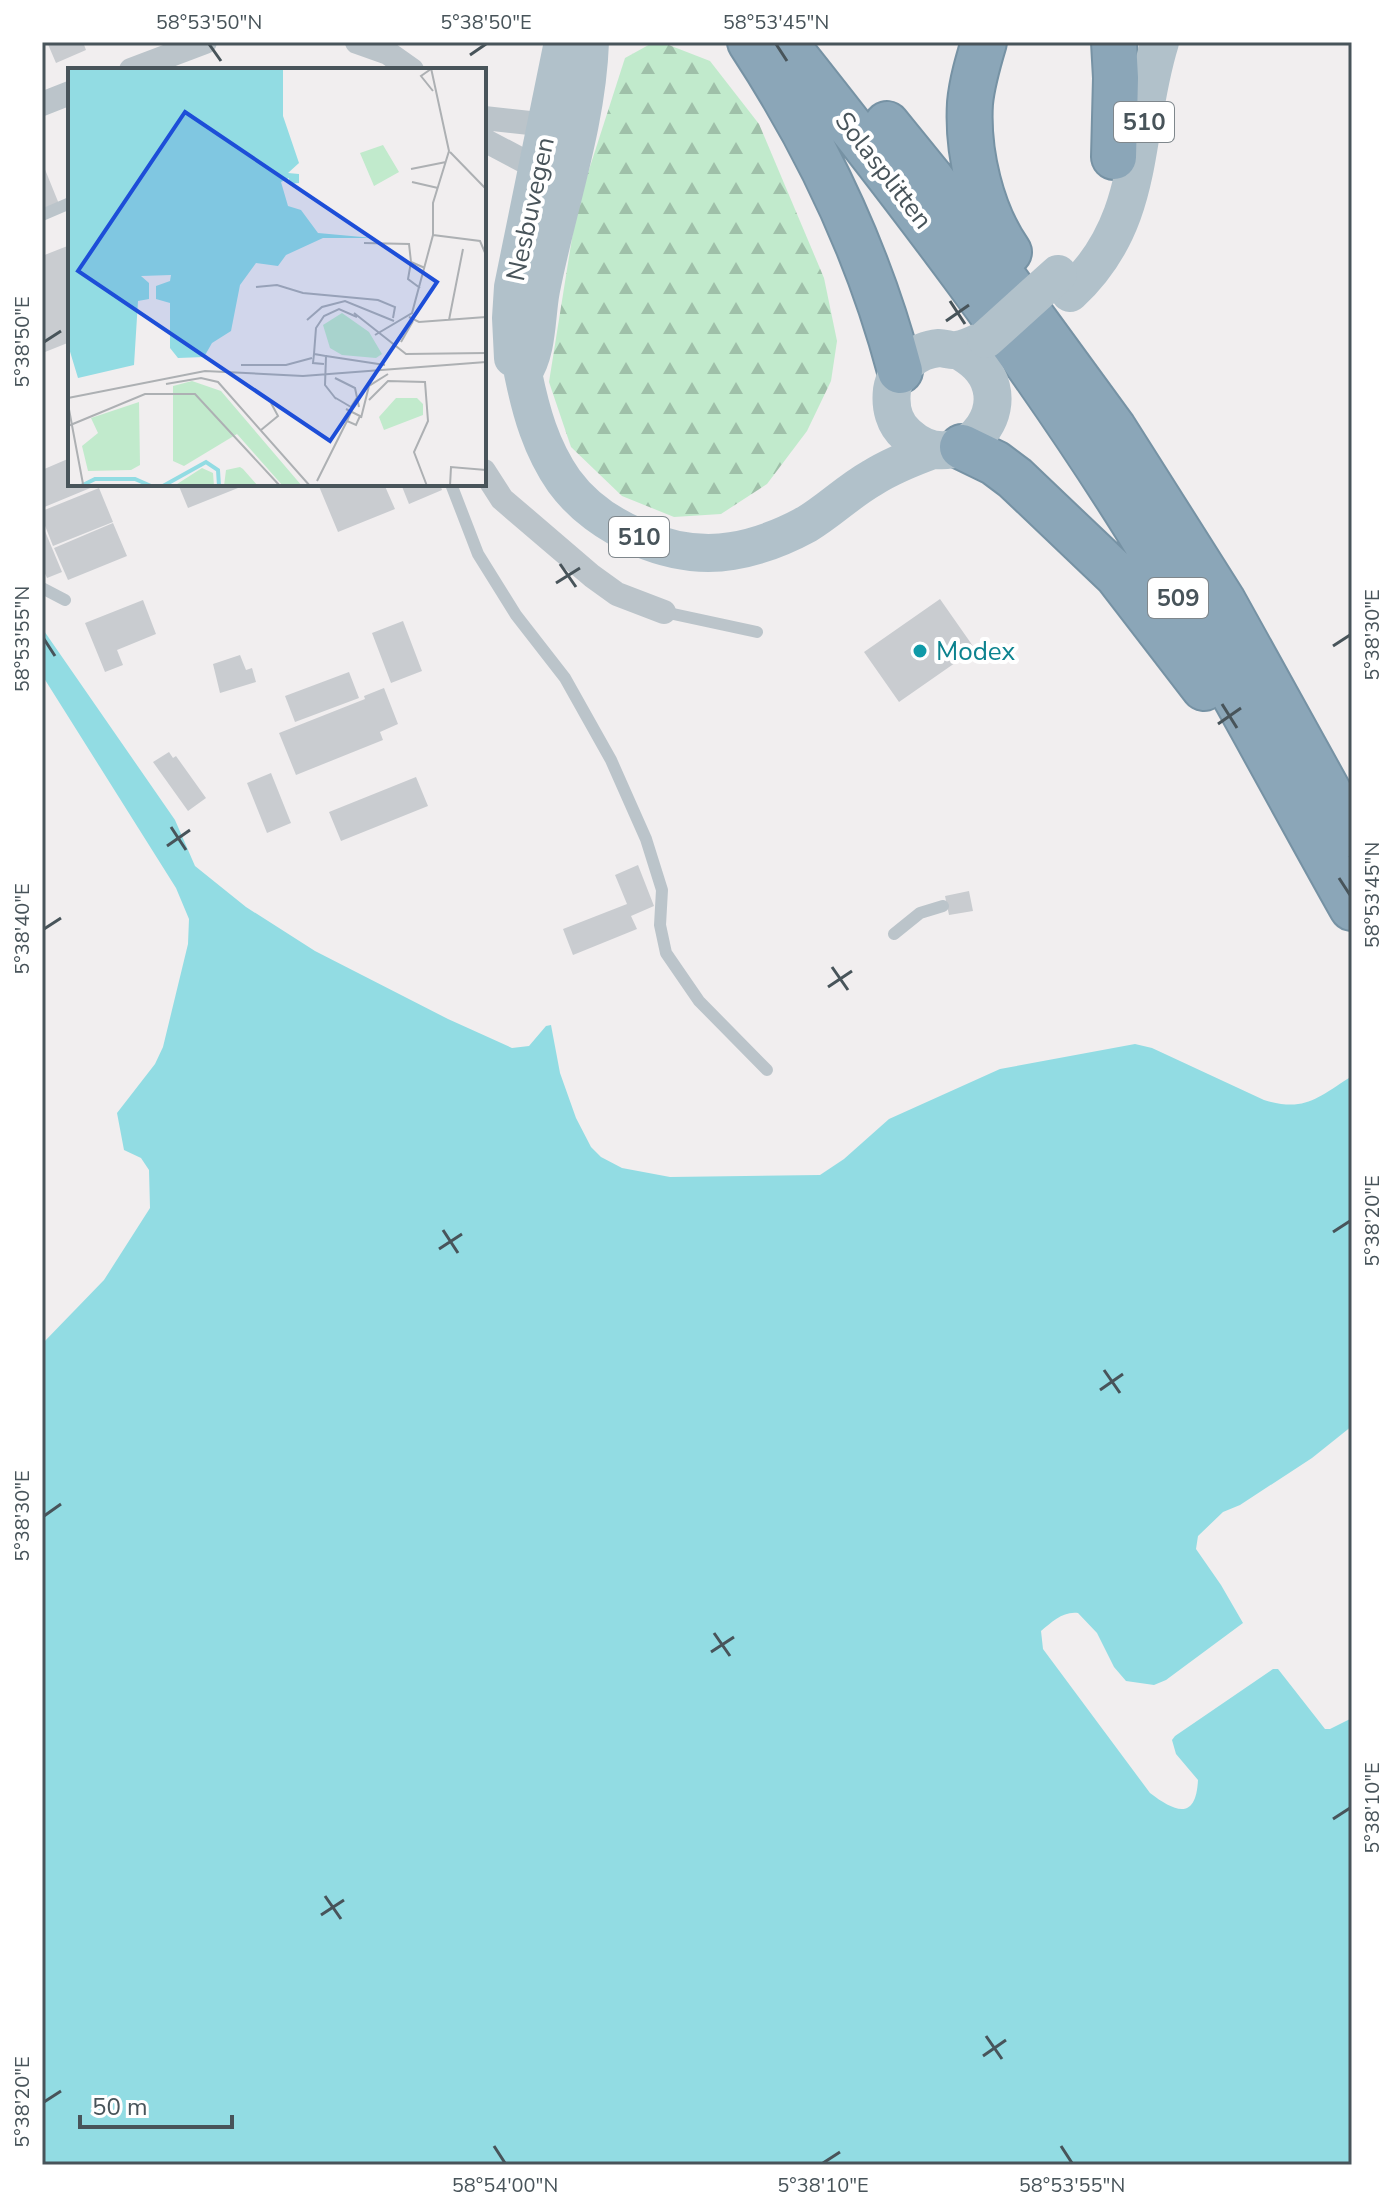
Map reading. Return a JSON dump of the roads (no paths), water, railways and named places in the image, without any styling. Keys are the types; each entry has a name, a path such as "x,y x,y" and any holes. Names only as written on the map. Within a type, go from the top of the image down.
{"highway":[{"path":"750,42 783,92 831,182 884,316 900,371"},
{"name":"Solasplitten","path":"784,42 898,186 989,338"},
{"name":"Solasplitten","path":"821,42 930,177 989,338"},
{"name":"509","path":"984,42 970,103 975,162 988,210 1004,244 1080,353 1114,429 1223,601 1352,834"},
{"path":"1114,42 1114,157"},
{"name":"509","path":"989,338 1114,429"},
{"name":"509","path":"989,338 1135,525 1223,674 1352,908"},
{"name":"509","path":"948,448 995,463 1015,478 1117,575 1206,691 1310,862 1352,917"}],"main road":[{"name":"Nesbuvegen","path":"523,373 514,363 511,310 520,244 548,125 563,42"},
{"path":"523,373 530,363 540,292 587,93 590,42"},
{"name":"510","path":"1064,283 1107,197 1134,59 1134,42"},
{"name":"510","path":"523,373 543,446 566,483 596,512 630,534 674,548 731,551 767,541 806,524 891,467 978,436 989,420 994,401 989,338 1064,283 1089,275 1117,232 1129,201 1160,42"},
{"path":"900,371 911,359 925,351 989,338"},
{"name":"510","path":"837,502 863,470 894,417 891,401 893,385 900,371"},
{"path":"894,417 903,432 916,443 948,448"}],"street":[{"path":"136,68 205,42"},
{"path":"357,42 388,53 409,68"},
{"path":"42,104 68,94"},
{"path":"486,118 548,125 573,156 537,168 486,141"},
{"path":"486,474 502,499 592,576 617,594 664,612"}],"lane":[{"path":"42,215 68,204"},
{"path":"452,486 478,554 516,615 565,678 611,760 646,839 662,890 660,925 666,953 699,1001 767,1070"},
{"path":"42,588 65,600"},
{"path":"664,612 757,632"},
{"path":"894,934 920,913 943,906"}],"water":[{"path":"42,628 175,820 195,866 246,907 315,951 512,1048 529,1046 546,1026 551,1025 560,1073 576,1118 591,1147 601,1157 622,1168 670,1177 820,1175 844,1159 889,1119 1000,1069 1135,1044 1152,1048 1264,1100 1290,1105 1309,1101 1352,1079 1352,1426 1312,1458 1240,1505 1223,1512 1198,1536 1196,1549 1243,1623 1166,1680 1154,1685 1126,1681 1114,1667 1097,1633 1078,1613 1063,1615 1041,1631 1043,1649 1150,1793 1176,1808 1189,1807 1193,1802 1198,1780 1176,1754 1172,1740 1273,1669 1278,1669 1325,1729 1352,1718 1352,2165 42,2165 42,1344 104,1280 150,1208 149,1170 141,1158 124,1150 117,1113 155,1064 163,1047 188,944 189,919 176,888 42,675"}],"place":[{"name":"Modex","path":"920,651"}]}
